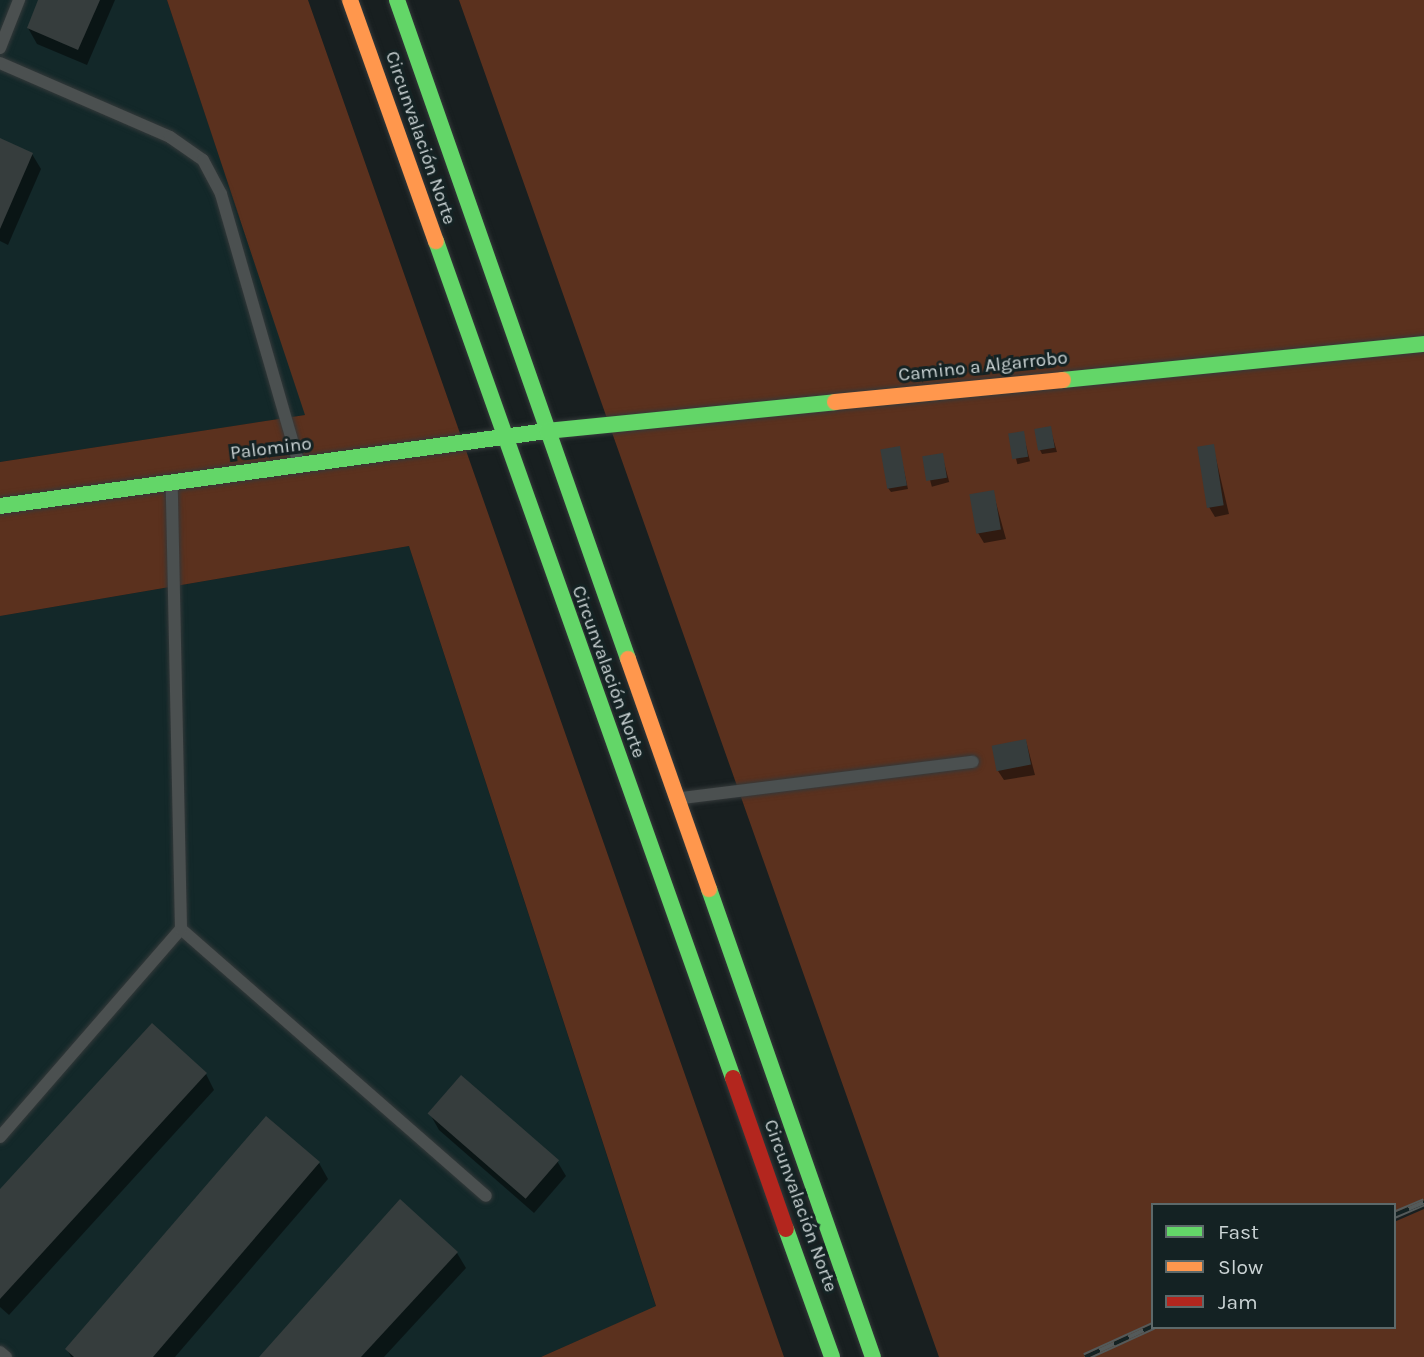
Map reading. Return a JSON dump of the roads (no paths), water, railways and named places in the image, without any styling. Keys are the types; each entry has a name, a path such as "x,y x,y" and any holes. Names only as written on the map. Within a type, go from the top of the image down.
{"main road":[{"name":"Circunvalación Norte","path":"350,0 503,440 832,1357"},
{"name":"Circunvalación Norte","path":"397,0 873,1357"},
{"name":"Camino a Algarrobo","path":"547,431 1424,344"},
{"name":"Palomino","path":"0,506 503,440 547,431"}],"lane":[{"path":"0,48 19,0"},
{"path":"0,63 170,137 203,159 221,194 300,466"},
{"path":"0,1137 181,929 172,483"},
{"path":"676,799 973,762"},
{"path":"181,929 486,1196"},
{"path":"0,1352 6,1357"}],"railway":[{"path":"1396,1214 1424,1202"},
{"path":"1085,1357 1151,1327"}]}
